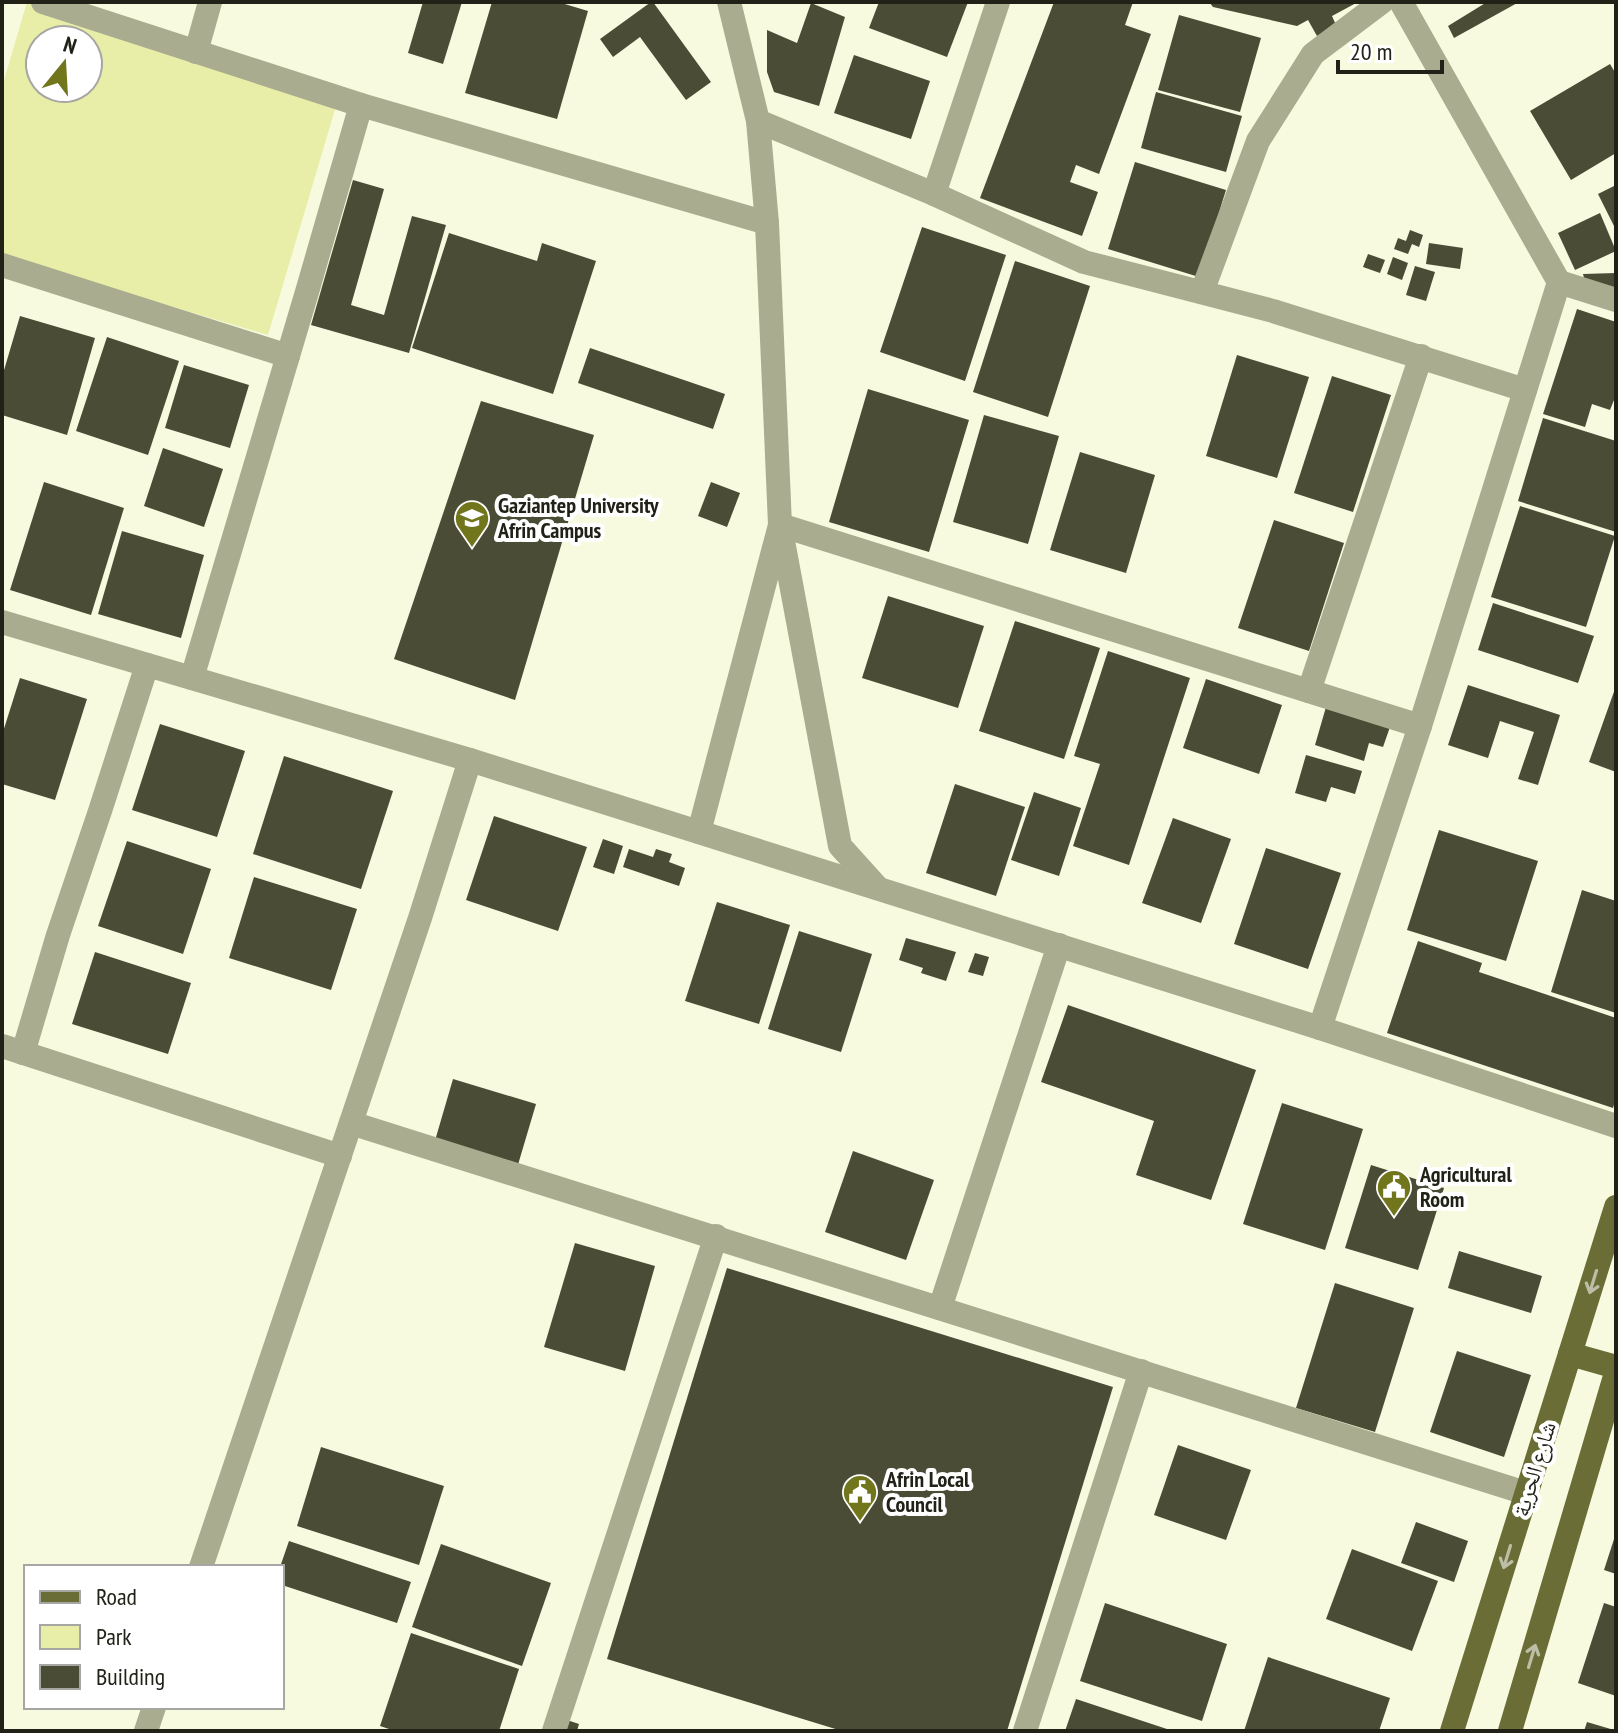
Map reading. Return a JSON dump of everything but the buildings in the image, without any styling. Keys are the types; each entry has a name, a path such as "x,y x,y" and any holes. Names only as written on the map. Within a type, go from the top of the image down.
{"main road":[{"name":"شارع الحرية","path":"1452,1731 1616,1207"},
{"path":"1510,1731 1616,1370 1570,1354"}],"street":[{"path":"43,2 361,105 767,223"},
{"path":"196,52 210,2"},
{"path":"729,2 758,121 767,223 780,525 840,846 878,888"},
{"path":"934,194 998,2"},
{"path":"1202,292 1258,141 1313,54 1382,2"},
{"path":"1401,2 1559,282 1616,300"},
{"path":"192,678 361,105"},
{"path":"758,121 934,194 1084,262 1273,311 1525,390"},
{"path":"2,265 288,356"},
{"path":"1320,1028 1420,726 1559,282"},
{"path":"1309,691 1421,356"},
{"path":"780,525 1420,726"},
{"path":"699,832 780,525"},
{"path":"2,622 470,760 1320,1028 1616,1126"},
{"path":"147,665 58,935 13,1050 340,1156"},
{"path":"202,1565 420,918 470,760"},
{"path":"940,1308 1059,945"},
{"path":"351,1123 1526,1493"},
{"path":"554,1731 716,1236"},
{"path":"1025,1731 1141,1371"},
{"path":"146,1731 153,1709"}],"green space":[{"path":"27,2 56,2 342,86 268,335 2,256 2,87"}],"place":[{"name":"Gaziantep University Afrin Campus","path":"472,549"},
{"name":"Agricultural Room","path":"1394,1218"},
{"name":"Afrin Local Council","path":"860,1523"}]}
